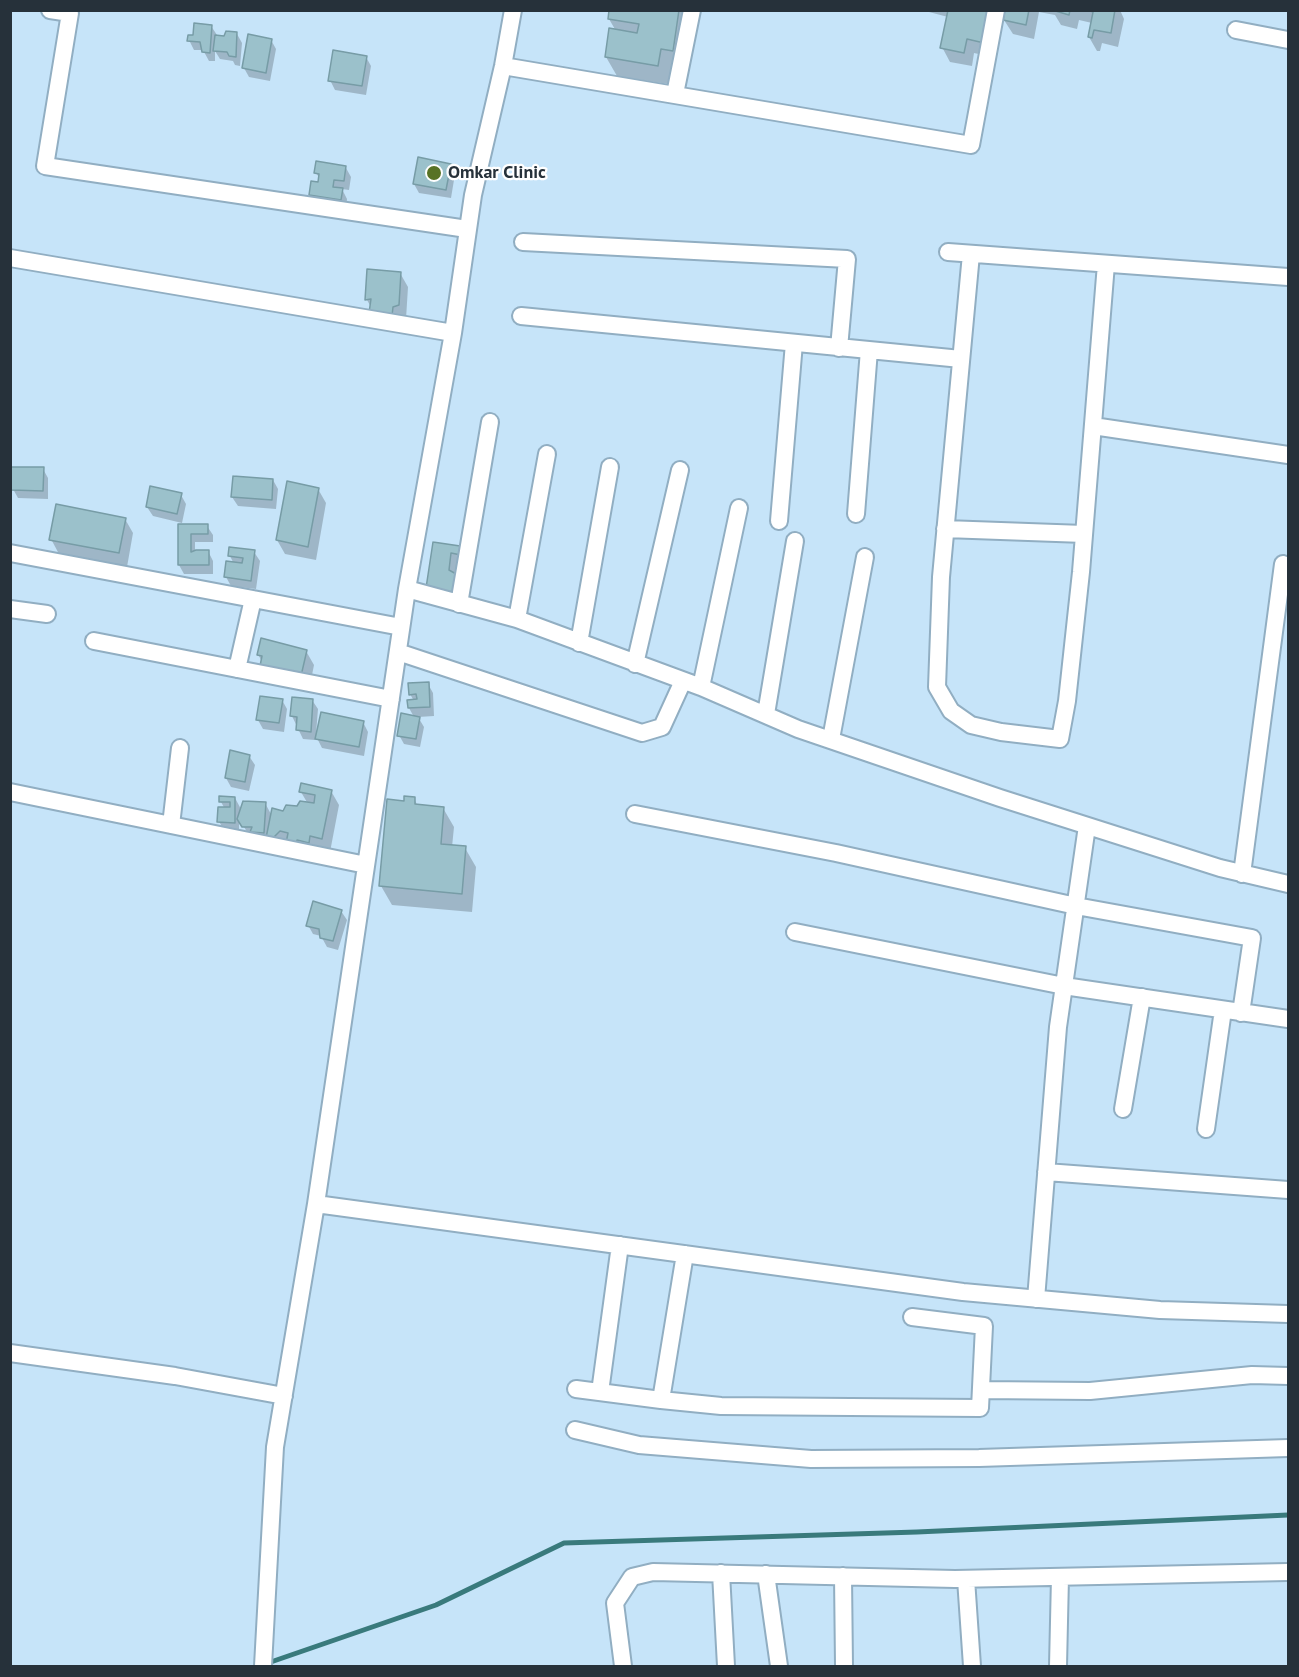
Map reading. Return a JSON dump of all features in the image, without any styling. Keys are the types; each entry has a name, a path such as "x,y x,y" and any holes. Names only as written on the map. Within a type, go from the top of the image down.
{"street":[{"path":"50,10 70,13 45,166 467,229"},
{"path":"263,1666 275,1447 316,1204 407,589 453,333 473,195 503,66 513,10"},
{"path":"675,94 692,10"},
{"path":"503,66 971,145 996,10"},
{"path":"1236,30 1288,40"},
{"path":"523,242 847,259 839,348"},
{"path":"948,252 1288,277"},
{"path":"971,254 945,529 937,687 951,711 970,725 1001,732 1060,739 1067,701 1084,534 1106,264"},
{"path":"10,258 453,333"},
{"path":"520,316 961,359"},
{"path":"778,521 794,343"},
{"path":"856,514 869,350"},
{"path":"459,604 490,422"},
{"path":"1093,426 1288,455"},
{"path":"517,619 547,454"},
{"path":"579,643 610,467"},
{"path":"635,664 680,470"},
{"path":"701,687 739,508"},
{"path":"945,529 1084,534"},
{"path":"766,714 795,541"},
{"path":"10,553 401,627"},
{"path":"831,740 866,557"},
{"path":"1242,874 1283,564"},
{"path":"407,589 517,619 701,687 798,729 1000,798 1242,874 1288,884"},
{"path":"237,669 253,599"},
{"path":"10,609 47,614"},
{"path":"94,641 391,699"},
{"path":"398,652 642,733 662,727 683,681"},
{"path":"171,825 180,748"},
{"path":"10,792 366,865"},
{"path":"635,814 836,853 1076,906 1252,938 1241,1013"},
{"path":"1036,1299 1058,1028 1087,826"},
{"path":"795,932 1064,986 1288,1019"},
{"path":"1123,1109 1142,997"},
{"path":"1206,1129 1223,1010"},
{"path":"1046,1172 1288,1190"},
{"path":"316,1204 963,1292 1160,1311 1288,1314"},
{"path":"600,1392 620,1245"},
{"path":"661,1400 685,1254"},
{"path":"576,1389 722,1406 980,1408 984,1326 912,1317"},
{"path":"10,1353 175,1376 284,1396"},
{"path":"981,1390 1090,1391 1252,1375 1288,1377"},
{"path":"575,1430 639,1445 811,1459 980,1458 1288,1448"},
{"path":"623,1666 615,1603 632,1577 653,1572 966,1579 1288,1572"},
{"path":"721,1573 726,1666"},
{"path":"766,1574 779,1666"},
{"path":"843,1576 844,1666"},
{"path":"1058,1666 1060,1577"},
{"path":"966,1579 972,1666"}],"building":[{"path":"609,10 679,10 673,51 661,49 658,66 605,57 609,28 637,33 639,24 608,19"},
{"path":"948,10 991,10 984,43 967,39 964,53 940,48"},
{"path":"1005,10 1029,10 1026,25 1003,20"},
{"path":"1052,10 1070,10 1069,15"},
{"path":"1088,10 1115,10 1111,33 1094,30 1092,38 1088,37 1093,12"},
{"path":"194,23 212,25 210,53 202,52 200,42 187,41 188,35 193,35"},
{"path":"226,31 237,32 236,57 229,56 227,52 213,51 215,35 224,36"},
{"path":"248,34 272,39 266,73 242,68"},
{"path":"333,50 367,56 362,86 328,81"},
{"path":"418,157 451,164 446,190 413,184"},
{"path":"316,161 346,166 344,181 334,180 333,187 343,188 341,200 309,195 311,181 318,182 319,174 314,173"},
{"path":"367,269 401,272 399,305 393,307 392,316 369,313 371,299 365,300"},
{"path":"11,467 44,467 43,491 11,490"},
{"path":"233,476 273,479 272,500 231,497"},
{"path":"287,481 319,488 308,547 276,540"},
{"path":"150,486 182,493 177,514 146,507"},
{"path":"56,504 126,518 119,553 49,540"},
{"path":"178,524 208,524 208,534 191,534 191,552 209,550 209,565 178,565"},
{"path":"433,542 467,547 466,556 451,553 449,570 458,575 455,593 426,588"},
{"path":"229,547 255,550 251,581 224,577 226,561 242,563 243,558 228,556"},
{"path":"261,638 307,650 301,676 260,666 262,656 257,655"},
{"path":"429,682 430,707 408,708 407,700 417,699 416,694 409,695 408,683"},
{"path":"260,696 283,699 279,723 256,720"},
{"path":"292,697 313,699 311,732 296,730 297,717 290,716"},
{"path":"321,712 364,721 359,747 315,739"},
{"path":"401,713 420,717 416,739 397,736"},
{"path":"230,750 250,755 245,782 225,778"},
{"path":"301,783 332,790 322,839 310,836 309,843 297,840 295,845 286,843 288,833 280,831 272,839 266,838 272,808 283,811 286,805 297,806 300,801 314,803 315,795 299,792"},
{"path":"219,796 235,797 235,823 217,822 218,807 230,807 230,802 219,802"},
{"path":"404,796 415,797 415,804 444,807 441,844 466,846 462,894 379,886 387,799 404,801"},
{"path":"243,801 266,802 264,833 250,832 252,827 242,827 237,819"},
{"path":"313,901 342,910 333,941 320,938 319,929 306,926"}],"waterway":[{"path":"265,1664 436,1605 564,1543 917,1532 1288,1515"}],"place":[{"name":"Omkar Clinic","path":"434,173"}]}
